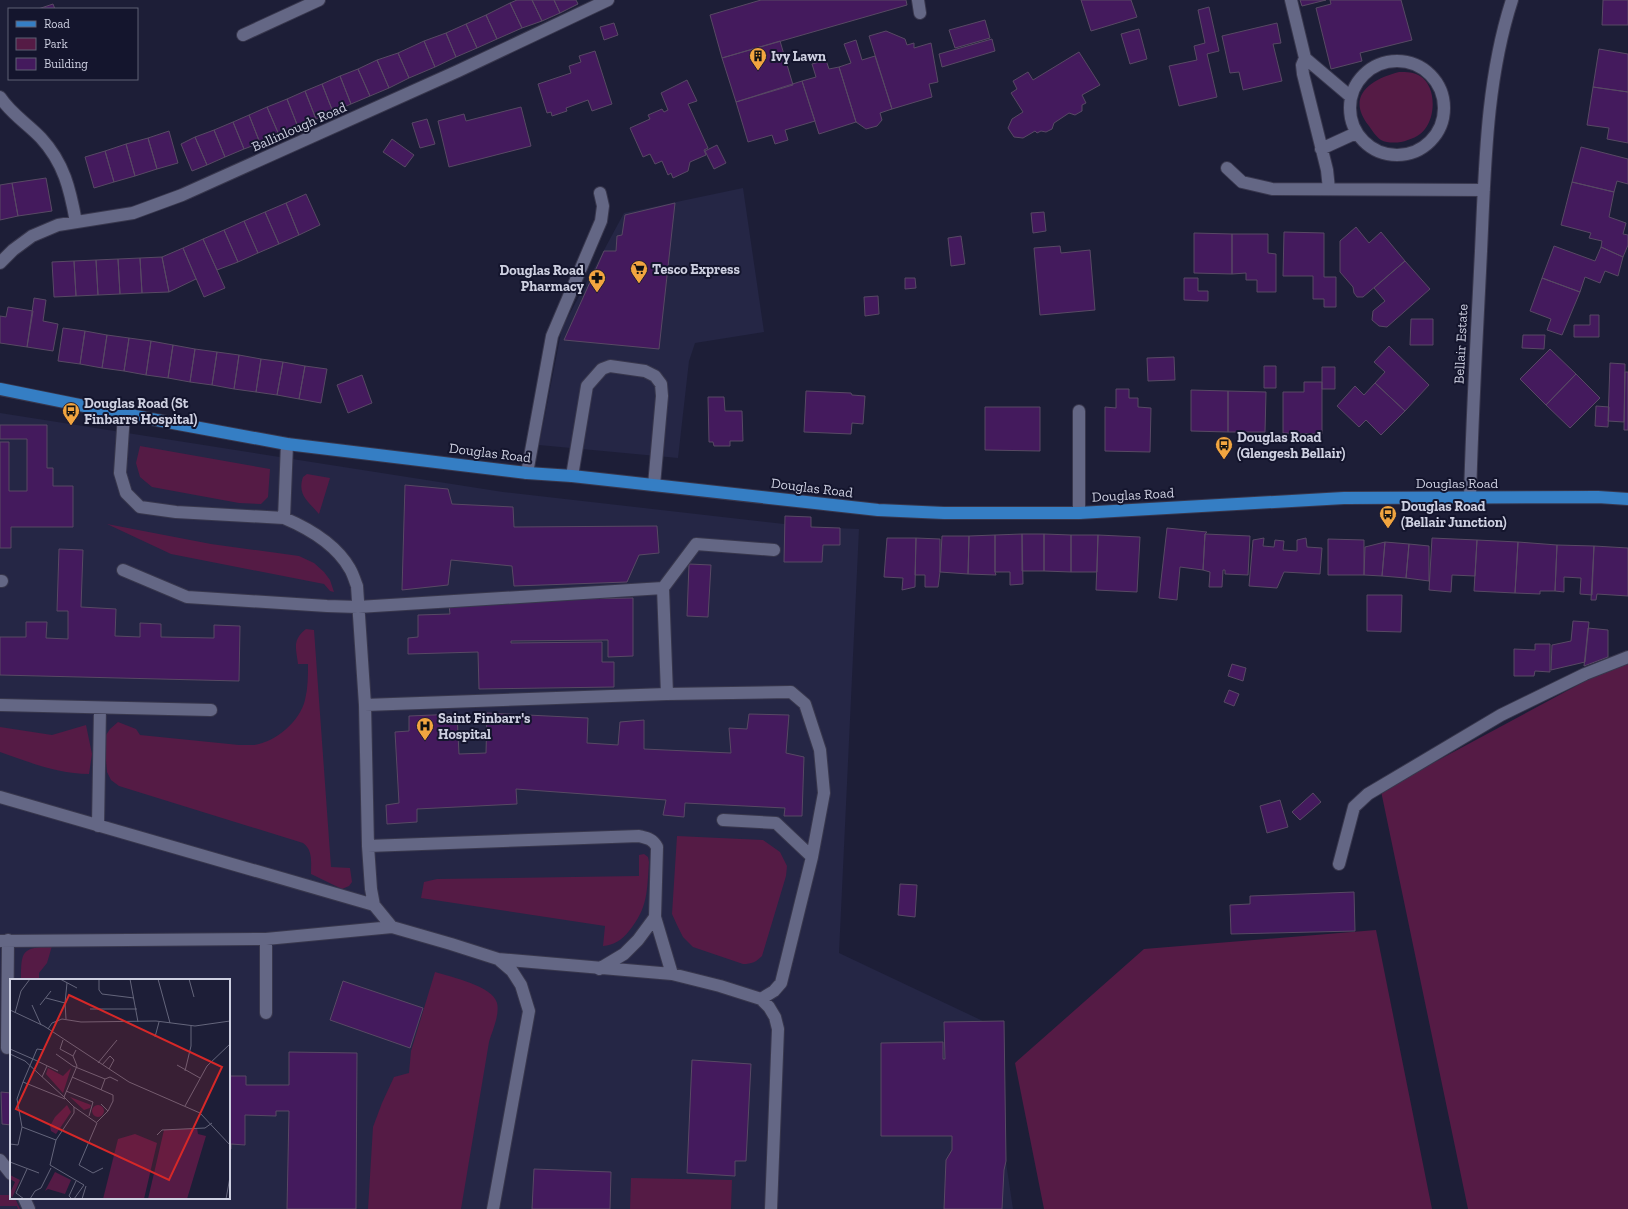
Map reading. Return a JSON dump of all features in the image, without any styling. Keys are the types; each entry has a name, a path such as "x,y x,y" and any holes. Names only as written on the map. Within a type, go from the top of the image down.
{"main road":[{"name":"Douglas Road","path":"0,389 124,414 287,444 527,473 572,476 878,510 944,513 1079,513 1337,498 1598,497 1628,499"}],"street":[{"path":"243,35 319,0"},
{"name":"Ballinlough Road","path":"0,263 13,250 32,236 58,226 133,213 182,196 458,71 608,0"},
{"path":"918,0 920,13"},
{"path":"1291,0 1305,58 1351,97"},
{"name":"Bellair Estate","path":"1470,498 1484,190 1490,106 1499,55 1512,0"},
{"path":"1305,58 1302,65 1303,74 1327,170 1329,189"},
{"path":"1393,60 1409,62 1424,68 1435,80 1443,95 1445,112 1440,128 1431,142 1416,151 1400,155 1383,153 1368,146 1356,133 1351,118 1350,102 1355,86 1364,73 1378,65 1393,60"},
{"path":"0,97 18,118 41,138 57,157 69,187 76,222"},
{"path":"1321,149 1356,133"},
{"path":"1227,168 1242,182 1272,189 1484,190"},
{"path":"527,473 552,336 601,221 603,206 600,193"},
{"path":"572,476 587,386 602,369 610,366 645,371 655,376 661,384 662,396 654,485"},
{"path":"1079,411 1079,513"},
{"path":"124,414 120,473 126,493 140,507 176,512 284,518 309,529 334,548 350,569 357,586 365,705 370,889 374,905 392,927"},
{"path":"284,518 287,444"},
{"path":"667,694 663,588 696,544 774,550"},
{"path":"123,570 187,597 327,606 358,607 663,588"},
{"path":"1339,864 1354,807 1368,794 1501,715 1585,674 1628,657"},
{"path":"365,705 667,694 791,692 806,704 820,750 824,794 812,856 781,983 774,991 761,999"},
{"path":"0,705 212,710"},
{"path":"98,826 100,708"},
{"path":"0,796 98,826 374,905"},
{"path":"723,820 776,823 812,856"},
{"path":"368,846 639,836 648,838 658,847 655,917 672,974"},
{"path":"599,968 624,954 638,940 655,917"},
{"path":"7,1048 4,940 266,939 392,927 498,959 672,974 720,986 761,999 769,1007 775,1017 778,1029 771,1209"},
{"path":"266,939 266,1013"},
{"path":"494,1209 529,1010 521,985 512,971 498,959"},
{"path":"0,1160 10,1173"},
{"path":"24,1199 29,1209"}],"shaded area":[{"path":"743,188 764,332 695,343 689,361 678,458 539,445 562,328 624,213"},
{"name":"Saint Finbarr's Hospital","path":"0,413 503,492 811,527 859,529 839,953 985,1022 1013,1209 0,1209"}],"green space":[{"path":"1399,72 1408,72 1420,76 1429,87 1432,93 1433,101 1429,123 1425,129 1414,137 1396,143 1383,141 1377,137 1362,115 1360,106 1364,90 1379,79"},
{"path":"140,446 270,469 268,497 261,504 239,503 152,487 140,477 136,463"},
{"path":"307,474 330,478 319,514 305,497 301,489 303,477"},
{"path":"107,524 211,544 299,556 314,563 324,572 330,580 334,592 330,591 324,584 171,554"},
{"path":"306,629 314,630 331,867 350,868 352,882 349,886 342,889 311,874 310,853 303,843 119,786 111,780 107,772 104,738 110,729 118,722 136,729 140,735 239,745 254,745 262,743 271,740 278,735 292,723 302,708 305,700 308,664 298,664 296,645 299,637"},
{"path":"1628,658 1628,1209 1468,1209 1381,791"},
{"path":"86,725 92,754 89,774 55,770 0,752 0,727 52,735"},
{"path":"677,836 763,840 780,852 787,866 786,876 762,956 756,961 743,964 693,947 683,937 672,914"},
{"path":"644,854 648,857 649,862 647,891 640,915 618,942 603,946 605,926 421,898 424,882 437,879 639,876 639,855"},
{"path":"1376,930 1432,1209 1044,1209 1015,1063 1144,949"},
{"path":"52,946 47,963 39,973 39,979 21,979 22,962 25,952 34,948"},
{"path":"435,972 480,987 494,997 498,1008 497,1018 489,1042 461,1209 368,1209 373,1127 394,1077 409,1073 411,1051"},
{"path":"631,1178 732,1180 731,1209 630,1209"},
{"path":"0,1195 10,1195 10,1199 15,1199 20,1209 18,1209 17,1206 0,1206"}],"building":[{"path":"517,0 532,0 542,21 522,28 510,3"},
{"path":"532,0 554,0 560,13 542,21"},
{"path":"554,0 576,0 578,4 560,13"},
{"path":"761,0 906,0 907,5 722,58 710,15"},
{"path":"1081,0 1131,0 1137,17 1091,31"},
{"path":"1300,0 1326,0 1302,6"},
{"path":"1330,0 1401,0 1412,40 1360,53 1362,61 1331,69 1316,8 1331,4"},
{"path":"1603,0 1628,0 1628,25 1602,25"},
{"path":"510,3 522,28 497,39 486,15"},
{"path":"53,4 55,8 41,8"},
{"path":"1209,7 1219,51 1207,54 1217,97 1179,106 1169,66 1197,60 1194,46 1205,43 1198,10"},
{"path":"486,15 497,39 477,48 466,24"},
{"path":"985,20 990,38 955,48 949,30"},
{"path":"614,23 618,35 604,40 600,27"},
{"path":"1277,23 1281,43 1273,44 1282,81 1243,90 1239,72 1230,73 1222,36"},
{"path":"466,24 477,48 456,57 446,33"},
{"path":"1139,29 1147,59 1130,64 1121,34"},
{"path":"886,31 905,39 907,45 914,43 914,48 931,43 938,82 929,84 932,97 892,109 869,36"},
{"path":"446,33 456,57 435,67 424,41"},
{"path":"992,39 995,51 942,67 939,54"},
{"path":"856,40 862,60 875,56 892,109 880,113 882,120 877,126 866,129 856,122 839,67 851,63 844,44"},
{"path":"424,41 435,67 409,78 398,53"},
{"name":"Ivy Lawn","path":"780,41 793,85 736,102 722,58"},
{"path":"1599,49 1628,54 1628,92 1593,87"},
{"path":"595,51 612,104 592,111 588,100 566,108 567,111 552,116 551,112 547,113 538,84 571,73 569,66 581,62 579,56"},
{"path":"1079,52 1100,85 1082,95 1086,103 1082,105 1082,111 1075,115 1069,113 1054,123 1052,129 1046,132 1041,131 1037,133 1035,131 1023,138 1014,137 1008,128 1012,119 1023,112 1011,93 1017,89 1013,81 1028,72 1033,80"},
{"path":"398,53 409,78 389,88 377,60"},
{"path":"377,60 389,88 370,96 358,69"},
{"path":"826,60 829,69 839,67 856,122 819,134 802,81 816,77 812,64"},
{"path":"358,69 370,96 351,104 340,76"},
{"path":"340,76 351,104 333,112 322,84"},
{"path":"687,80 697,101 688,104 708,148 704,150 706,155 690,162 688,171 673,178 671,173 668,175 662,161 655,164 650,154 643,157 630,128 650,119 648,115 662,109 664,112 668,110 661,93"},
{"path":"802,81 815,121 785,130 788,140 775,144 772,135 748,142 736,102"},
{"path":"322,84 333,112 316,119 305,91"},
{"path":"1593,87 1628,92 1628,143 1607,139 1609,128 1587,125"},
{"path":"305,91 316,119 298,127 287,99"},
{"path":"287,99 298,127 279,135 267,107"},
{"path":"267,107 279,135 260,143 249,115"},
{"path":"521,107 531,146 449,167 438,121 464,114 466,121"},
{"path":"249,115 260,143 244,149 233,122"},
{"path":"427,119 435,144 420,148 412,123"},
{"path":"233,122 244,149 225,157 214,130"},
{"path":"214,130 225,157 207,165 195,137"},
{"path":"169,131 178,163 157,169 148,138"},
{"path":"195,137 207,165 192,171 181,144"},
{"path":"148,138 157,169 135,176 126,144"},
{"path":"392,139 414,155 405,167 383,152"},
{"path":"126,144 135,176 114,182 105,151"},
{"path":"717,145 726,163 714,169 705,151"},
{"path":"1581,147 1628,159 1628,184 1617,181 1614,192 1572,182"},
{"path":"105,151 114,182 94,188 85,157"},
{"path":"46,178 52,211 18,216 12,183"},
{"path":"1572,182 1614,192 1609,217 1626,223 1623,234 1628,235 1628,245 1623,257 1601,247 1602,241 1589,238 1591,233 1561,225"},
{"path":"12,183 18,216 0,220 0,185"},
{"path":"306,194 320,225 299,235 286,203"},
{"path":"286,203 299,235 279,244 265,212"},
{"path":"675,203 659,349 564,340 604,251 616,251 617,236 622,235 625,215"},
{"path":"265,212 279,244 258,253 244,221"},
{"path":"1044,212 1046,231 1033,233 1031,213"},
{"path":"244,221 258,253 238,262 224,230"},
{"path":"1356,227 1369,243 1381,232 1405,261 1363,297 1357,297 1354,293 1353,287 1340,272 1340,241"},
{"path":"224,230 238,262 217,270 203,239"},
{"path":"1284,232 1324,233 1324,277 1336,277 1336,307 1324,307 1324,299 1313,299 1313,276 1283,276"},
{"path":"1194,233 1232,234 1232,274 1194,273"},
{"path":"1232,234 1268,234 1268,253 1276,254 1276,292 1257,292 1257,280 1246,280 1246,273 1232,274"},
{"path":"961,236 965,264 951,266 948,238"},
{"path":"203,239 225,288 204,297 183,248"},
{"path":"1060,246 1061,253 1090,250 1095,310 1040,315 1034,248"},
{"path":"1554,246 1595,261 1601,247 1623,257 1618,276 1605,271 1600,283 1585,277 1580,292 1542,278"},
{"path":"183,248 196,279 169,292 162,257"},
{"path":"162,257 169,292 142,293 140,258"},
{"path":"140,258 142,293 120,294 118,259"},
{"path":"118,259 120,294 98,295 96,260"},
{"path":"96,260 98,295 76,296 74,261"},
{"path":"74,261 76,296 54,297 52,262"},
{"path":"1405,261 1430,289 1387,327 1379,326 1372,320 1373,311 1385,301 1374,288"},
{"path":"905,278 915,278 916,288 905,289"},
{"path":"1184,278 1198,278 1198,291 1208,291 1208,301 1184,300"},
{"path":"1542,278 1580,292 1562,335 1547,330 1551,319 1530,311"},
{"path":"878,296 879,314 865,316 864,297"},
{"path":"34,298 46,300 43,321 58,324 53,351 27,347"},
{"path":"8,307 33,311 27,347 0,343 0,316 6,317"},
{"path":"1590,315 1599,315 1599,337 1574,337 1574,325 1590,325"},
{"path":"1411,319 1433,319 1433,345 1410,345"},
{"path":"63,328 85,331 80,364 58,361"},
{"path":"85,331 107,335 102,368 80,364"},
{"path":"107,335 129,338 124,371 102,368"},
{"path":"1523,335 1545,335 1544,349 1522,348"},
{"path":"129,338 151,341 146,375 124,371"},
{"path":"151,341 173,345 168,378 146,375"},
{"path":"173,345 195,349 190,382 168,378"},
{"path":"1389,346 1429,385 1405,411 1375,383 1385,372 1374,362"},
{"path":"195,349 217,352 212,385 190,382"},
{"path":"1550,349 1576,374 1546,405 1520,379"},
{"path":"217,352 239,355 234,389 212,385"},
{"path":"239,355 261,359 256,392 234,389"},
{"path":"1174,357 1175,380 1148,381 1147,358"},
{"path":"261,359 283,362 277,395 256,392"},
{"path":"283,362 305,366 299,399 277,395"},
{"path":"1610,363 1625,364 1624,422 1608,421"},
{"path":"305,366 327,369 321,403 299,399"},
{"path":"1264,366 1276,366 1276,388 1264,388"},
{"path":"1322,367 1335,367 1335,389 1322,389"},
{"path":"1625,372 1628,372 1628,430 1624,430"},
{"path":"1576,374 1600,398 1570,428 1546,405"},
{"path":"362,375 372,403 348,413 337,385"},
{"path":"1304,382 1322,382 1322,434 1283,433 1283,392 1304,392"},
{"path":"1375,383 1405,411 1381,435 1366,420 1359,427 1337,406 1355,386 1364,395"},
{"path":"1116,389 1129,389 1129,398 1138,398 1138,407 1151,408 1150,452 1105,451 1105,407 1116,408"},
{"path":"1191,390 1228,391 1228,432 1191,431"},
{"path":"806,391 851,393 852,395 865,396 863,424 852,423 851,434 804,432"},
{"path":"1228,391 1266,392 1265,432 1228,432"},
{"path":"708,397 724,397 725,411 742,411 743,441 730,441 730,446 714,446 713,442 709,442"},
{"path":"1596,406 1609,407 1608,427 1595,426"},
{"path":"985,407 1040,407 1040,451 985,450"},
{"path":"0,425 47,425 47,468 53,468 53,486 73,486 73,527 11,527 11,548 0,548 0,442 9,442 9,491 27,491 27,439 0,439"},
{"path":"405,485 448,489 452,504 513,507 514,527 657,526 659,553 639,555 627,582 514,586 512,566 451,560 448,585 402,590"},
{"path":"785,516 811,517 811,527 840,528 840,545 823,545 822,562 784,562"},
{"path":"1167,528 1207,532 1205,534 1203,570 1180,567 1177,600 1159,598"},
{"path":"1022,534 1023,584 1010,585 1010,572 995,572 995,535"},
{"path":"1022,534 1044,534 1044,571 1022,571"},
{"path":"1044,534 1071,535 1071,572 1044,571"},
{"path":"1205,534 1250,536 1248,575 1225,574 1225,570 1223,570 1222,587 1209,587 1210,572 1203,570"},
{"path":"995,535 996,575 968,574 969,536"},
{"path":"1071,535 1098,535 1097,572 1071,572"},
{"path":"1098,535 1140,537 1137,592 1096,590"},
{"path":"942,536 969,536 968,574 940,572"},
{"path":"887,538 916,538 915,587 902,590 903,578 884,577"},
{"path":"916,538 940,539 940,572 938,587 925,587 925,575 915,575"},
{"path":"1264,538 1263,546 1274,547 1275,540 1284,541 1283,550 1297,551 1297,540 1306,538 1307,547 1322,548 1320,574 1284,572 1277,588 1249,586 1253,540"},
{"path":"1432,538 1477,540 1475,576 1452,575 1451,592 1429,590"},
{"path":"1328,539 1364,540 1364,575 1328,575"},
{"path":"1477,540 1518,542 1515,593 1474,591"},
{"path":"1385,542 1409,544 1406,578 1382,576"},
{"path":"1385,542 1382,576 1364,575 1365,547"},
{"path":"1518,542 1557,545 1555,591 1540,591 1540,594 1515,593"},
{"path":"1409,544 1429,546 1429,581 1406,578"},
{"path":"1557,545 1594,546 1592,595 1580,594 1581,578 1564,577 1564,592 1555,591"},
{"path":"1594,546 1628,548 1628,596 1597,594 1596,600 1591,600"},
{"path":"59,549 83,550 81,607 116,609 115,636 140,637 140,623 161,624 161,637 214,638 214,625 240,626 239,681 0,675 0,637 26,637 26,622 47,622 46,638 68,639 68,611 57,611"},
{"path":"689,564 711,565 708,617 687,616"},
{"path":"1367,595 1402,595 1401,632 1367,631"},
{"path":"633,598 633,656 608,657 608,640 511,641 511,643 602,642 602,662 614,662 614,687 479,689 478,652 408,654 408,638 418,637 418,615 450,614 449,605 501,604 501,600"},
{"path":"1573,621 1589,622 1585,662 1551,670 1552,645 1571,641"},
{"path":"1588,628 1608,630 1608,657 1584,666"},
{"path":"1535,644 1550,644 1550,672 1535,671 1534,676 1514,676 1514,649 1535,650"},
{"path":"1232,664 1246,668 1243,681 1228,676"},
{"path":"1229,690 1239,694 1234,706 1224,702"},
{"path":"487,713 588,718 587,743 618,745 620,722 644,720 644,749 731,753 729,728 747,729 749,714 789,715 786,753 804,757 802,816 784,816 785,808 685,803 684,817 663,815 666,800 516,789 517,804 417,809 417,822 387,824 386,805 399,803 395,732 409,731 409,716 457,714 459,754 486,753"},
{"path":"1313,793 1321,802 1300,820 1292,812"},
{"path":"1280,800 1288,827 1267,833 1260,806"},
{"path":"900,884 917,885 915,917 898,915"},
{"path":"1354,892 1355,931 1231,934 1230,905 1250,904 1250,896"},
{"path":"343,981 423,1008 410,1048 330,1020"},
{"path":"1004,1021 1006,1161 1004,1170 1002,1209 944,1209 946,1160 952,1150 952,1136 881,1136 881,1043 943,1042 943,1059 945,1059 944,1022"},
{"path":"289,1052 357,1053 356,1209 287,1209 289,1111 276,1111 276,1116 245,1115 245,1145 231,1144 230,1149 230,1076 246,1076 246,1085 289,1085"},
{"path":"692,1060 751,1064 746,1161 735,1161 735,1176 687,1173"},
{"path":"1,1092 10,1093 10,1125 2,1124"},
{"path":"534,1169 611,1172 610,1209 532,1209"}],"place":[{"name":"Ivy Lawn","path":"758,71"},
{"name":"Tesco Express","path":"639,284"},
{"name":"Douglas Road Pharmacy","path":"597,293"},
{"name":"Douglas Road (St Finbarrs Hospital)","path":"71,426"},
{"name":"Douglas Road (Glengesh Bellair)","path":"1224,460"},
{"name":"Douglas Road (Bellair Junction)","path":"1388,529"},
{"name":"Saint Finbarr's Hospital","path":"425,741"}]}
